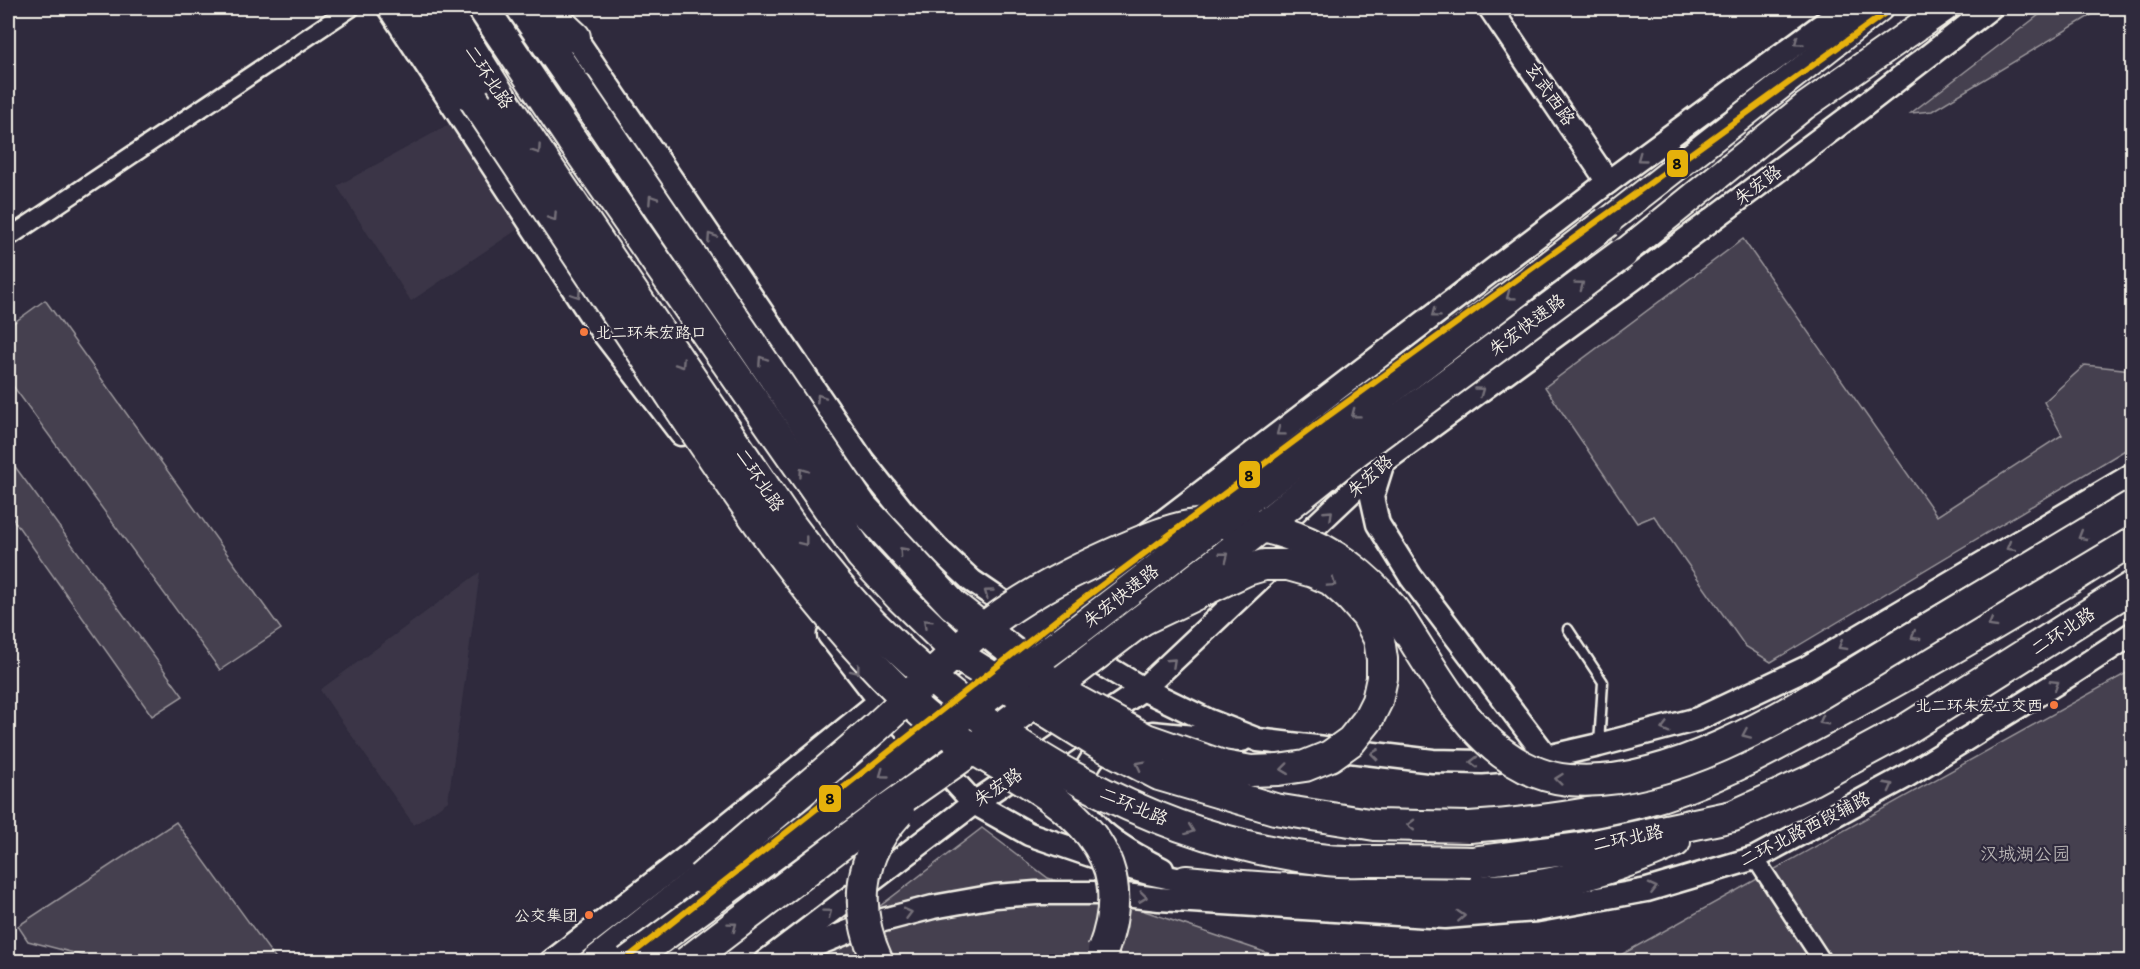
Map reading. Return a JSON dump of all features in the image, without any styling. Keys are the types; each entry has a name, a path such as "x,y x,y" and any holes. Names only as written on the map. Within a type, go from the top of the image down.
{"highway":[{"path":"409,8 426,54 461,98 721,470 815,600 917,708 956,738 1047,794 1081,821 1094,838 1104,854 1111,874 1114,912 1110,932 1097,962"},
{"path":"417,8 461,98"},
{"name":"二环北路","path":"445,8 504,102 789,523 829,576 872,623 937,684 1002,733 1074,780 1115,800 1201,834 1246,846 1328,860 1472,862 1581,848 1733,816 1812,780 1905,730 2133,587"},
{"name":"二环北路","path":"483,8 573,142 861,555 900,597 965,660 1099,744 1159,775 1275,809 1375,825 1469,827 1557,818 1640,802 1686,787 1736,766 1883,688 2133,540"},
{"path":"522,8 862,507 953,605 1071,698 1146,739 1223,766 1251,771 1278,770 1305,766 1330,756 1351,741 1367,721 1377,701 1382,668 1379,639 1367,616 1349,596 1331,580 1313,572 1288,565 1264,565 1247,570 1142,620"},
{"path":"544,8 575,37"},
{"name":"朱宏快速路","path":"628,962 1082,627 1607,222"},
{"name":"朱宏快速路","path":"687,962 1142,620 1355,452 1622,254"},
{"path":"596,962 701,878 910,698 971,638 996,618 1064,577 1155,535 1189,526 1222,524 1251,526 1281,532 1328,551 1351,566 1375,588 1395,612 1460,711 1490,743 1520,765 1547,777 1598,781 1626,778 1681,761 1751,733 2133,506"},
{"path":"878,962 870,944 861,901 869,858 891,821 938,774"},
{"path":"1186,881 1297,889 1464,891 1529,887 1606,870 1646,855 1733,816"}],"main road":[{"path":"389,8 461,98 595,322 880,701 975,803 1029,834 1129,868 1186,881"},
{"path":"555,8 863,461 903,511 939,550 972,581 1035,624 1143,689 1207,720 1258,740"},
{"name":"玄武西路","path":"1490,8 1608,182"},
{"path":"551,962 701,846 880,701 1035,624 1170,515 1608,182 1845,8"},
{"path":"1607,222 1880,8"},
{"name":"朱宏路","path":"1622,254 1805,106 1945,8"},
{"name":"朱宏路","path":"765,962 975,803 1143,689 1383,462 1662,258 1990,8"},
{"path":"1383,462 1372,496 1378,524 1412,577 1547,757"},
{"path":"1297,889 1240,904 1186,881 1125,847 1102,831 1088,816 1083,798 1084,773 1090,762 1098,752 1112,742 1128,735 1152,734 1258,740 1433,761 1482,762 1547,757 1599,746 1698,719 1806,668 2133,475"},
{"name":"二环北路西段辅路","path":"774,962 868,924 933,907 995,896 1036,893 1108,893 1402,916 1445,917 1491,915 1599,900 1695,877 1755,858 1905,777 2133,634"}],"street":[{"path":"8,238 351,8"},
{"path":"1755,858 1824,962"}],"lane":[{"path":"1568,629 1603,682 1599,746"}],"shaded area":[{"path":"450,124 521,227 411,301 337,186"},
{"path":"480,572 448,801 414,825 320,690"}],"green space":[{"path":"2048,8 2103,8 1932,111 1911,113"},
{"path":"1743,239 1937,516 2062,435 2044,402 2085,365 2132,370 2132,446 1771,662 1745,646 1654,516 1637,523 1545,387"},
{"path":"45,300 281,629 220,670 8,379 8,327"},
{"path":"8,457 183,696 152,716 8,512"},
{"name":"汉城湖公园","path":"2132,670 2132,961 1610,961"},
{"path":"176,822 277,961 105,961 28,941 18,926"},
{"path":"982,828 1048,878 1273,955 1268,962 807,962"}],"transit line":[{"name":"8","path":"622,962 1070,609 1328,416 1892,8"}],"place":[{"name":"北二环朱宏路口","path":"584,332"},
{"name":"北二环朱宏立交西","path":"2054,705"},
{"name":"公交集团","path":"589,915"}]}
